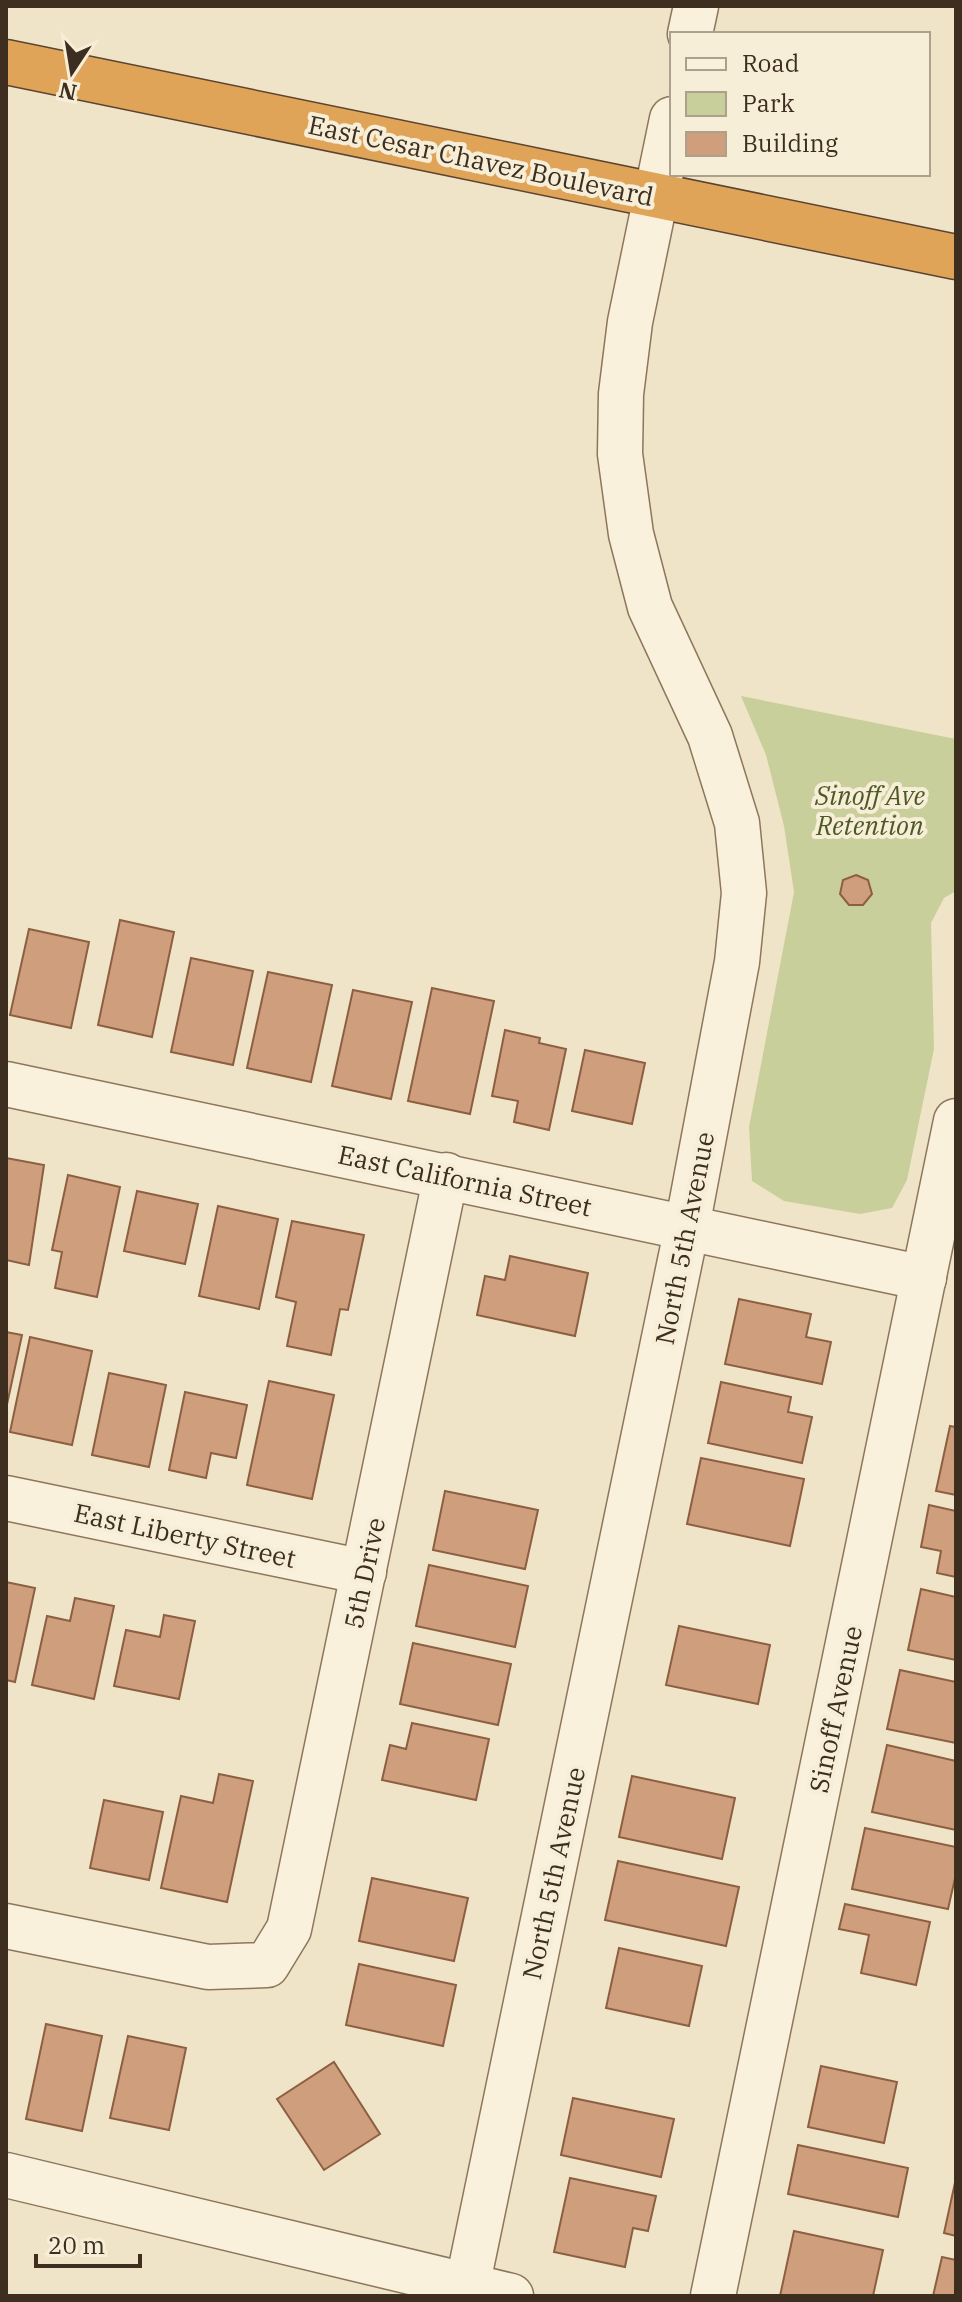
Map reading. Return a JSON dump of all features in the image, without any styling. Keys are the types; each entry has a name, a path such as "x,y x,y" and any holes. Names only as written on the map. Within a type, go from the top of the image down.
{"highway":[{"name":"East Cesar Chavez Boulevard","path":"6,62 956,257"}],"street":[{"path":"690,32 696,6"},
{"name":"North 5th Avenue","path":"467,2287 687,1227 737,962 744,893 737,823 710,736 650,607 631,534 620,454 621,394 628,336 670,129"},
{"name":"East California Street","path":"6,1084 924,1278"},
{"name":"Sinoff Avenue","path":"713,2296 956,1121"},
{"name":"5th Drive","path":"6,1926 208,1967 267,1965 289,1929 446,1175"},
{"name":"East Liberty Street","path":"6,1498 364,1572"},
{"path":"6,2175 511,2296"}],"green space":[{"name":"Sinoff Ave Retention","path":"741,696 956,739 956,891 944,898 931,923 934,1049 907,1180 892,1208 860,1214 784,1201 752,1181 749,1127 794,892 784,826 766,755"}],"building":[{"path":"856,875 868,880 872,894 863,905 849,905 840,894 843,880"},
{"path":"120,920 174,932 152,1037 98,1025"},
{"path":"29,929 89,942 71,1028 10,1015"},
{"path":"191,958 253,971 233,1065 171,1052"},
{"path":"268,972 332,985 311,1082 247,1068"},
{"path":"432,988 494,1001 470,1114 408,1101"},
{"path":"353,990 412,1002 391,1099 332,1086"},
{"path":"505,1030 540,1038 539,1043 566,1049 549,1130 514,1122 518,1101 492,1096"},
{"path":"585,1050 645,1063 632,1124 572,1111"},
{"path":"6,1158 44,1165 29,1265 6,1260"},
{"path":"68,1175 120,1187 97,1297 55,1288 62,1252 52,1250"},
{"path":"137,1191 198,1204 185,1264 124,1251"},
{"path":"218,1206 278,1219 259,1309 199,1296"},
{"path":"292,1221 364,1235 348,1310 340,1309 331,1355 287,1346 296,1302 276,1297"},
{"path":"510,1256 588,1273 575,1336 477,1315 485,1276 505,1280"},
{"path":"739,1299 811,1314 806,1337 831,1342 822,1384 725,1364"},
{"path":"6,1332 22,1335 6,1409"},
{"path":"30,1337 92,1351 72,1445 10,1432"},
{"path":"109,1373 166,1385 149,1467 92,1455"},
{"path":"269,1381 334,1395 312,1499 247,1485"},
{"path":"721,1382 791,1397 788,1412 812,1417 802,1463 708,1443"},
{"path":"185,1392 247,1405 236,1458 211,1453 206,1478 169,1470"},
{"path":"950,1426 956,1427 956,1495 936,1491"},
{"path":"701,1458 804,1479 790,1546 687,1524"},
{"path":"445,1491 538,1510 525,1569 433,1550"},
{"path":"929,1505 956,1511 956,1577 937,1573 941,1551 921,1547"},
{"path":"429,1565 528,1586 515,1647 416,1626"},
{"path":"6,1582 35,1588 15,1682 6,1680"},
{"path":"921,1589 956,1597 956,1660 908,1650"},
{"path":"75,1598 114,1606 94,1699 32,1685 47,1616 70,1621"},
{"path":"164,1615 195,1621 179,1699 114,1686 126,1630 160,1637"},
{"path":"679,1626 770,1645 758,1704 666,1685"},
{"path":"413,1643 511,1664 498,1725 400,1704"},
{"path":"900,1670 956,1682 956,1743 887,1729"},
{"path":"412,1723 489,1739 476,1800 382,1780 390,1745 406,1749"},
{"path":"887,1745 956,1761 956,1830 872,1812"},
{"path":"219,1774 253,1781 227,1902 161,1888 181,1796 213,1803"},
{"path":"632,1776 735,1798 722,1859 619,1837"},
{"path":"104,1800 163,1812 149,1880 90,1868"},
{"path":"865,1828 956,1847 956,1874 948,1909 852,1889"},
{"path":"618,1861 739,1887 726,1946 605,1920"},
{"path":"372,1878 468,1898 454,1961 359,1941"},
{"path":"845,1904 930,1922 916,1985 861,1973 869,1935 839,1929"},
{"path":"619,1948 702,1966 689,2026 606,2008"},
{"path":"359,1964 456,1985 443,2046 346,2025"},
{"path":"46,2024 102,2036 82,2131 26,2119"},
{"path":"128,2036 186,2048 169,2130 110,2118"},
{"path":"334,2062 380,2134 324,2170 277,2099"},
{"path":"821,2066 897,2082 884,2143 808,2127"},
{"path":"573,2098 674,2119 661,2177 561,2155"},
{"path":"798,2145 908,2168 898,2217 788,2194"},
{"path":"570,2178 656,2196 648,2231 633,2228 625,2267 554,2252"},
{"path":"956,2178 956,2236 944,2233"},
{"path":"794,2231 883,2250 873,2296 780,2296"},
{"path":"942,2257 956,2260 956,2296 933,2296"}]}
